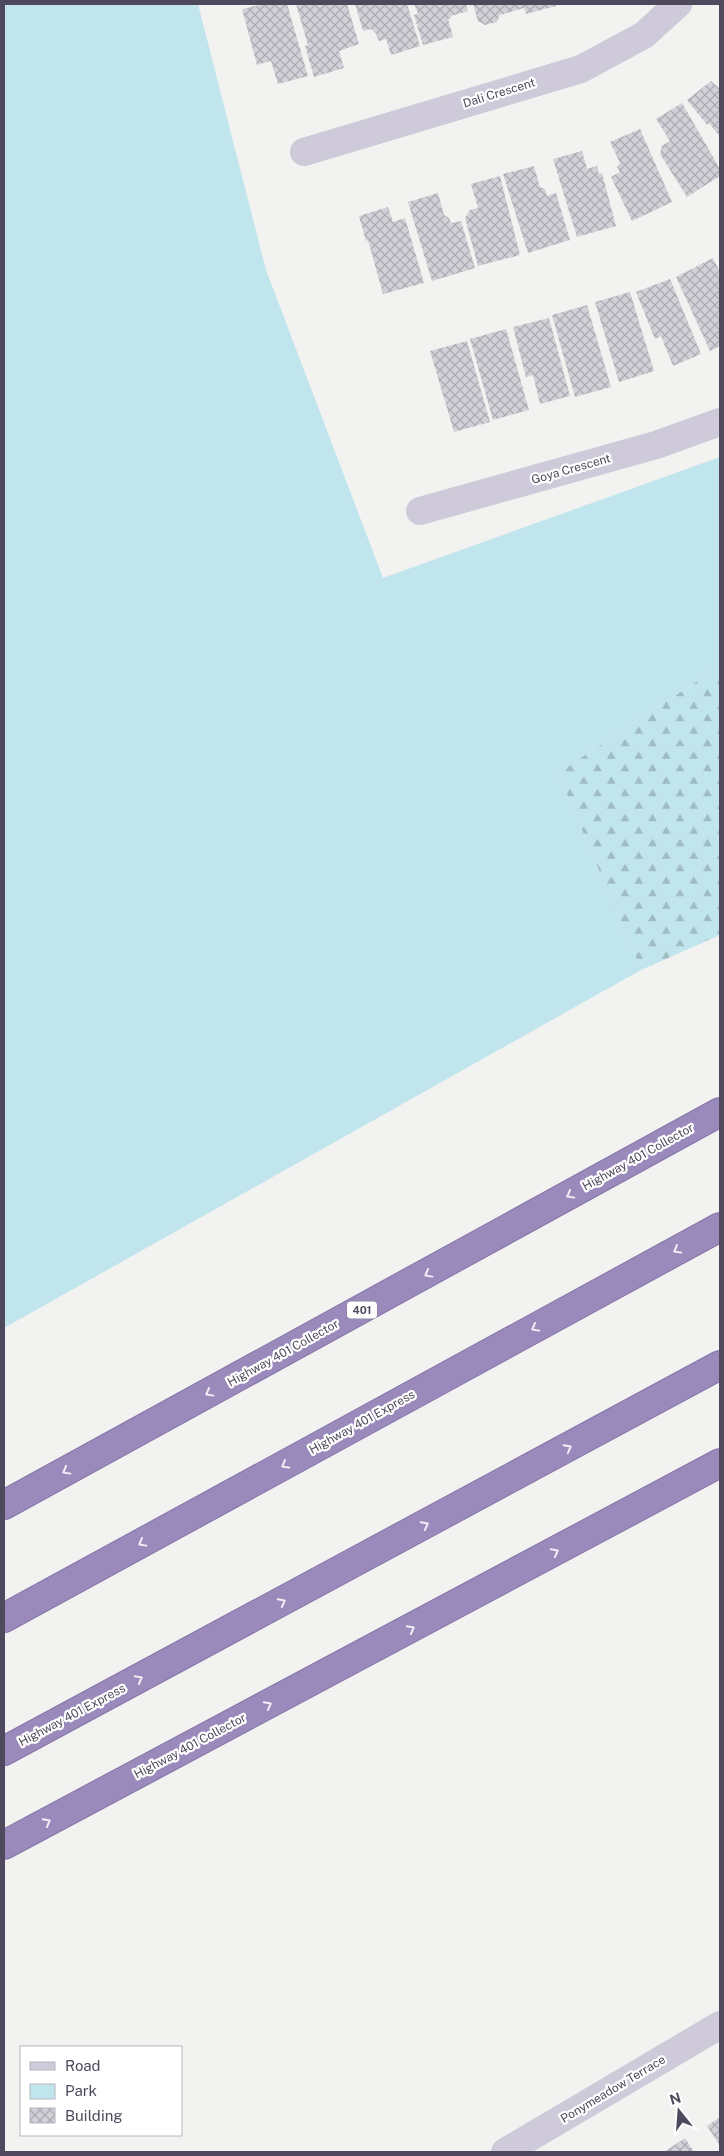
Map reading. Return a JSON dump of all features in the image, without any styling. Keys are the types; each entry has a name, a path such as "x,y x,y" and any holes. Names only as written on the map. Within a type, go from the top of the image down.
{"highway":[{"name":"Highway 401 Collector","path":"4,1505 720,1112"},
{"name":"Highway 401 Express","path":"4,1618 720,1227"},
{"name":"Highway 401 Express","path":"4,1751 720,1365"},
{"name":"Highway 401 Collector","path":"4,1844 720,1463"}],"street":[{"name":"Dali Crescent","path":"304,152 581,69 644,35 678,4"},
{"name":"Goya Crescent","path":"420,511 656,445 720,422"},
{"name":"Ponymeadow Terrace","path":"505,2152 720,2025"}],"green space":[{"path":"4,4 198,4 266,270 383,578 720,457 720,666 558,773 641,970 4,1328"},
{"path":"720,666 720,935 641,970 558,773"}],"building":[{"path":"264,4 287,4 308,76 278,84 271,61 257,65 242,9"},
{"path":"296,4 347,4 359,44 339,51 344,68 314,77 305,46 308,45"},
{"path":"355,4 407,4 420,46 391,55 386,39 379,41 371,29 363,31"},
{"path":"414,4 466,4 468,11 451,16 448,19 453,37 423,45 414,15 418,14"},
{"path":"473,4 555,4 556,6 526,14 524,8 500,15 497,22 485,25 478,21"},
{"path":"711,81 720,89 720,137 709,123 707,125 687,100"},
{"path":"682,103 720,169 720,176 687,197 660,154 662,146 670,141 656,119"},
{"path":"640,129 672,202 632,221 611,177 620,172 617,167 620,163 610,142"},
{"path":"582,151 587,169 597,166 599,174 602,173 616,226 577,237 553,159"},
{"path":"534,166 540,187 545,189 547,196 556,193 570,240 528,253 503,174"},
{"path":"500,176 520,255 478,266 465,218 470,210 478,208 471,184"},
{"path":"438,193 444,215 449,218 451,223 461,221 475,268 432,281 408,202"},
{"path":"388,207 393,222 405,218 424,283 383,294 368,240 366,241 359,216"},
{"path":"713,258 720,272 720,346 710,351 676,277"},
{"path":"670,279 701,354 673,366 661,336 655,339 636,292"},
{"path":"630,292 654,371 619,382 595,302"},
{"path":"587,305 611,387 575,397 552,315"},
{"path":"549,318 570,396 540,404 533,375 526,377 513,327"},
{"path":"506,329 529,410 493,420 470,339"},
{"path":"467,341 490,422 454,432 430,351"},
{"path":"720,2117 720,2146 707,2126"},
{"path":"685,2138 694,2152 664,2152"}]}
